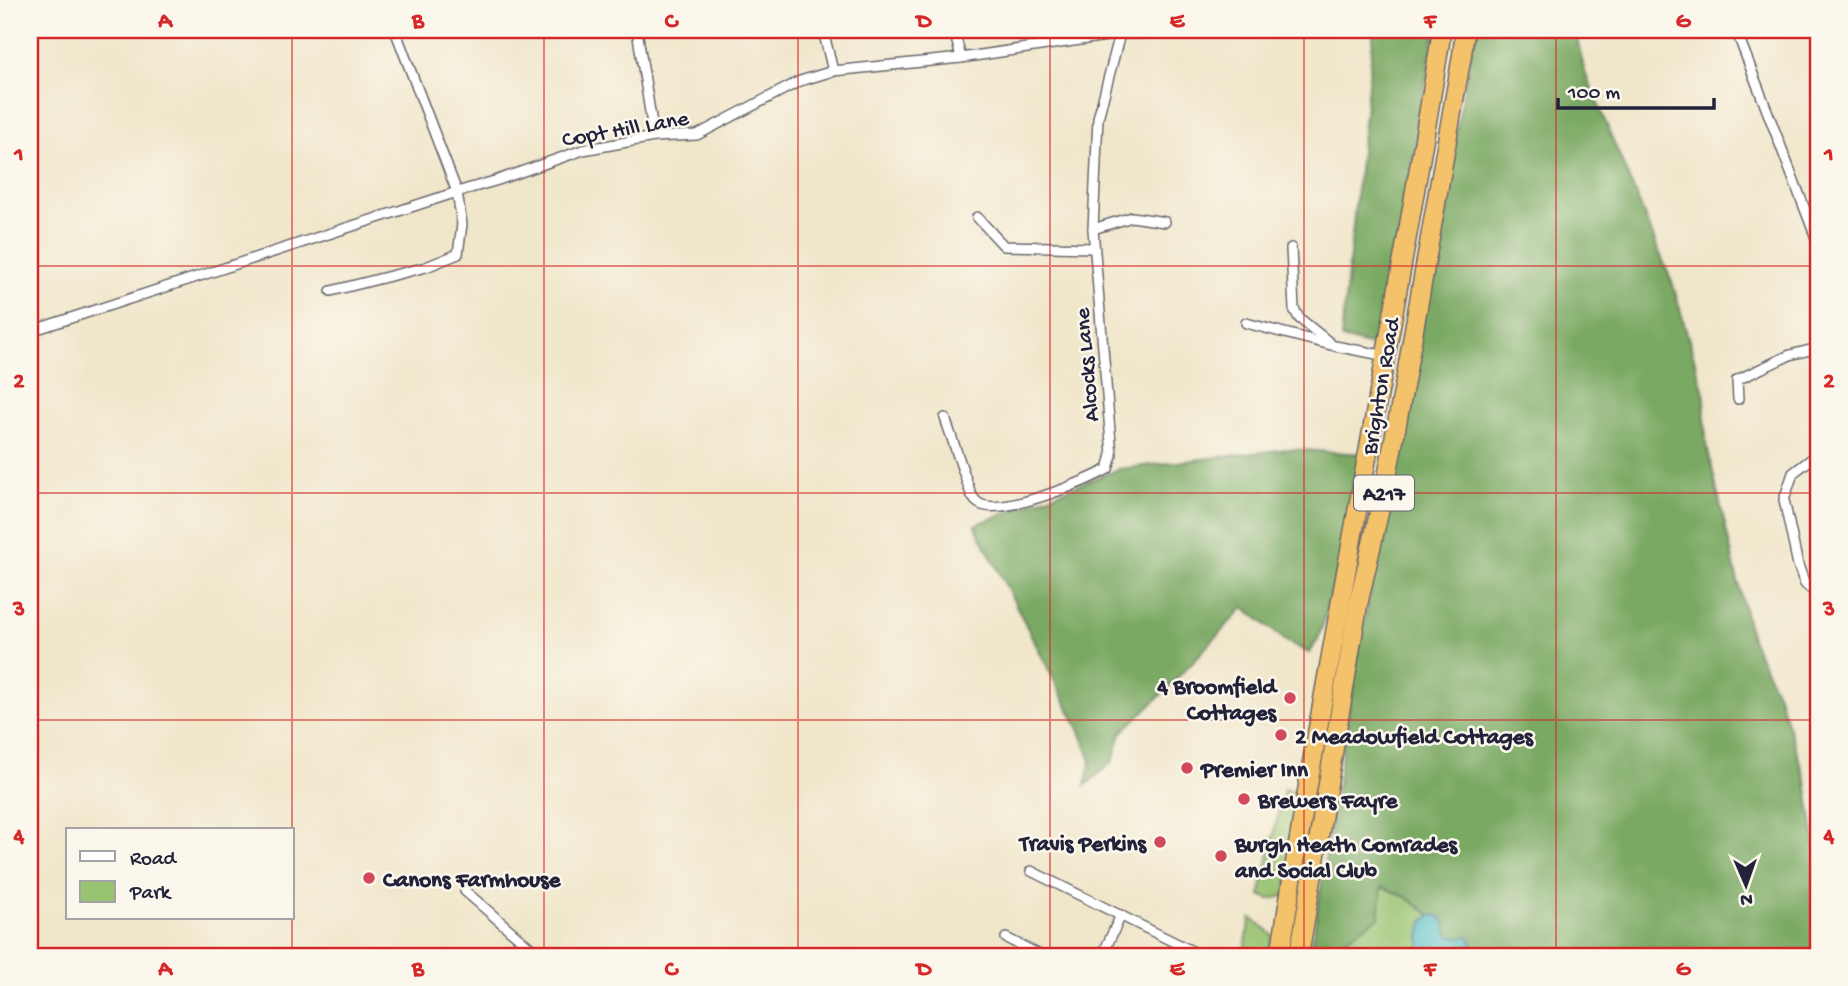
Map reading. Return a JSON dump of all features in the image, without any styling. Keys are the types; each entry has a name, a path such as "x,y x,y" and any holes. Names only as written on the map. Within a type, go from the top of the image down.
{"highway":[{"name":"Brighton Road","path":"1279,956 1307,784 1387,356 1442,30"},
{"name":"Brighton Road","path":"1299,956 1358,605 1386,482 1405,381 1465,30"}],"street":[{"path":"331,291 426,267 457,254 462,224 457,192 395,30"},
{"path":"637,30 654,137"},
{"path":"823,30 834,71"},
{"path":"954,30 961,58"},
{"name":"Copt Hill Lane","path":"31,331 498,180 583,149 654,137 697,135 800,81 834,71 961,58 1121,32 1237,30"},
{"path":"1736,30 1818,243"},
{"name":"Alcocks Lane","path":"945,418 971,494 979,505 1013,505 1083,481 1108,469 1112,455 1093,229 1098,118 1121,32"},
{"path":"977,217 1004,246 1093,248"},
{"path":"1093,229 1132,217 1165,222"},
{"path":"1291,248 1294,309 1299,318 1335,346"},
{"path":"1246,323 1335,346 1387,356"},
{"path":"1738,399 1737,380 1790,355 1818,348"},
{"path":"1818,454 1793,473 1784,500 1798,565 1805,584 1818,595"},
{"path":"1031,871 1202,956"},
{"path":"465,891 533,950 547,956"},
{"path":"1102,956 1121,915"},
{"path":"1006,938 1042,956"}],"green space":[{"path":"1374,30 1435,30 1380,348 1341,338"},
{"path":"1475,30 1575,30 1585,73 1673,285 1704,393 1706,442 1751,639 1778,695 1806,781 1818,861 1818,956 1470,956 1461,938 1449,936 1441,917 1431,915 1406,897 1382,887 1379,917 1319,956 1310,956 1355,671"},
{"path":"1287,449 1362,454 1350,528 1318,640 1309,653 1286,641 1244,607 1121,733 1113,761 1085,786 1091,761 1080,731 975,525 1119,469"},
{"path":"1284,789 1295,792 1300,802 1285,896 1269,899 1260,895"},
{"path":"1381,886 1406,897 1431,915 1423,922 1420,956 1319,956 1379,917"},
{"path":"1251,918 1273,935 1267,956 1243,956"}],"water":[{"path":"1431,915 1441,917 1449,936 1469,936 1472,942 1470,956 1420,956 1423,922"}],"place":[{"name":"4 Broomfield Cottages","path":"1290,698"},
{"name":"2 Meadowfield Cottages","path":"1281,735"},
{"name":"Premier Inn","path":"1187,768"},
{"name":"Brewers Fayre","path":"1244,799"},
{"name":"Travis Perkins","path":"1160,842"},
{"name":"Burgh Heath Comrades and Social Club","path":"1221,856"},
{"name":"Canons Farmhouse","path":"369,878"}]}
